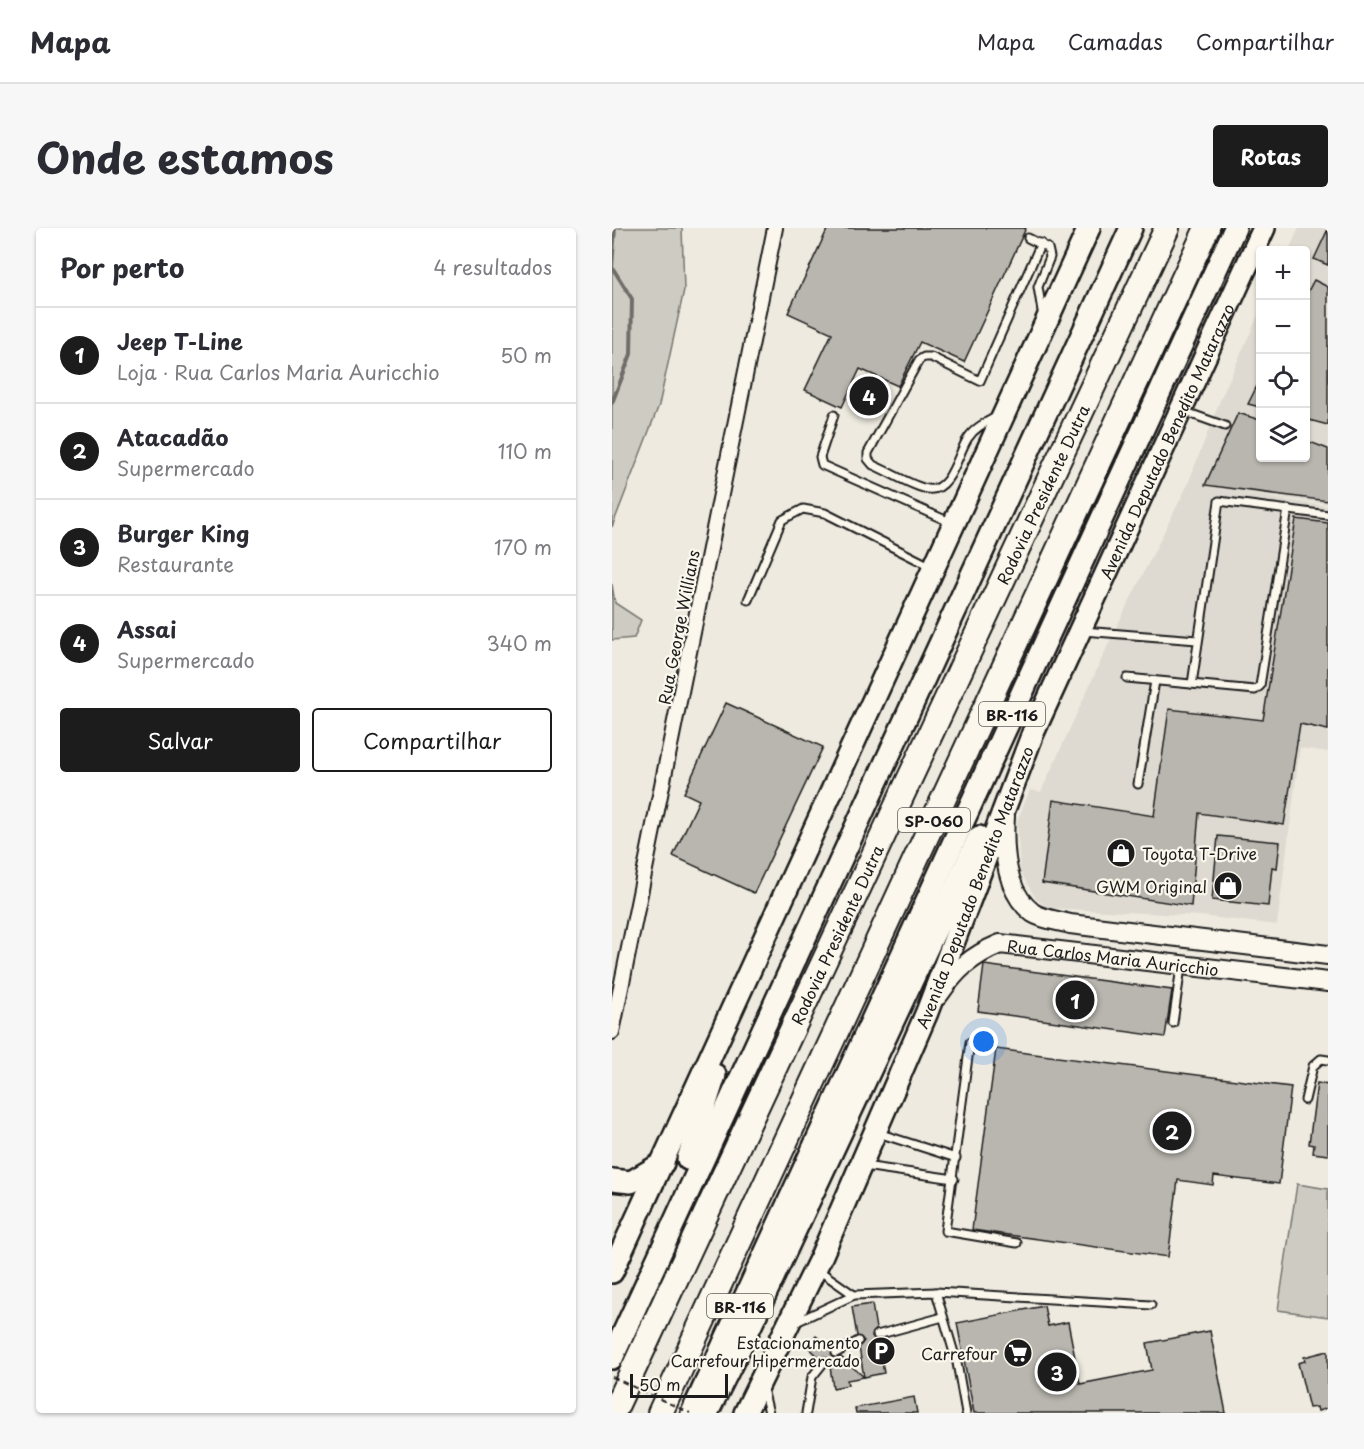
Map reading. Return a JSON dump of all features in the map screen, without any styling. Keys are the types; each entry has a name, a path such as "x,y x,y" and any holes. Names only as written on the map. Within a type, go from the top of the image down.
{"highway":[{"name":"Rodovia Presidente Dutra","path":"613,1413 1167,228"},
{"name":"SP-060","path":"660,1413 1207,228"}],"main road":[{"path":"612,1272 1089,228"},
{"name":"Rodovia Presidente Dutra","path":"612,1358 1131,228"},
{"name":"BR-116","path":"691,1413 1235,228"},
{"name":"Avenida Deputado Benedito Matarazzo","path":"745,1413 816,1268 927,1012 1006,797 1033,733 1264,228"},
{"path":"707,1413 749,1329 952,890 1033,733"},
{"name":"Rua Carlos Maria Auricchio","path":"1006,797 1004,840 1008,868 1017,893 1034,913 1070,924 1328,955"},
{"name":"Rua Carlos Maria Auricchio","path":"927,1012 951,978 975,954 1000,944 1328,982"},
{"path":"648,1278 699,1130 725,1027"},
{"path":"612,1180 631,1182 663,1163"}],"street":[{"name":"Rua George Willians","path":"612,1032 775,228"}],"lane":[{"path":"1028,238 1048,248 1050,257 1038,287 1045,325"},
{"path":"1005,412 978,427 968,437 947,481 939,488 928,490 873,465 868,459 868,453 919,360 931,357 980,381 1041,243"},
{"path":"1180,411 1225,426"},
{"path":"834,415 820,458 822,465 954,524"},
{"path":"1192,684 1219,501 1328,514"},
{"path":"748,600 783,520 803,509 825,513 934,568"},
{"path":"1127,678 1255,690 1260,686 1288,509"},
{"path":"1079,630 1197,640"},
{"path":"1138,784 1155,681"},
{"path":"1173,1023 1182,965"},
{"path":"969,1042 954,1179 945,1231 1017,1243"},
{"path":"1305,1100 1313,1066 1321,1059 1328,1060"},
{"path":"875,1132 956,1158"},
{"path":"861,1165 954,1179"},
{"path":"816,1268 854,1295"},
{"path":"936,1292 957,1363 966,1413"},
{"path":"787,1327 854,1295 936,1292 1151,1305"},
{"path":"878,1335 943,1317"},
{"path":"836,1353 858,1341"},
{"path":"806,1413 812,1377 825,1362"},
{"path":"761,1379 769,1413"}],"path":[{"path":"612,1377 691,1413"}],"shaded area":[{"path":"612,228 682,228 684,290 659,405 612,527"},
{"path":"1299,228 1328,228 1328,264 1310,257 1310,246 1291,246"},
{"path":"1310,257 1328,265 1328,504 1230,492 1328,506 1328,752 1300,748 1277,925 1201,916 1048,908 1036,899 1020,871 1017,821 1030,790 1041,792 1113,634 1187,486 1221,398 1256,320 1256,462 1310,462"},
{"path":"612,584 615,603 641,620 634,638 612,640"},
{"path":"1297,1184 1328,1189 1328,1317 1278,1310"}],"building":[{"path":"828,228 1026,228 964,362 920,342 898,386 860,369 842,407 805,390 832,333 788,313"},
{"path":"1328,229 1328,265 1314,259"},
{"path":"1314,280 1328,287 1328,425 1310,420 1310,288"},
{"path":"1256,388 1256,406 1248,404"},
{"path":"1238,413 1256,419 1256,462 1310,462 1310,442 1328,449 1328,501 1205,485"},
{"path":"1296,519 1328,523 1328,730 1300,724 1284,825 1199,813 1191,906 1042,883 1053,800 1154,816 1169,709 1263,720"},
{"path":"726,703 823,747 754,893 673,856 699,800 684,793"},
{"path":"1218,836 1280,842 1277,868 1272,867 1268,906 1212,900"},
{"path":"984,965 1172,990 1165,1037 978,1011"},
{"path":"996,1049 1291,1087 1279,1184 1214,1176 1213,1185 1178,1180 1168,1257 972,1230"},
{"path":"1317,1083 1328,1085 1328,1155 1313,1153 1314,1145 1309,1144"},
{"path":"872,1304 876,1329 872,1336 878,1340 884,1373 864,1377 859,1347 864,1341 857,1336 852,1307"},
{"name":"Carrefour","path":"1044,1306 1048,1326 1068,1322 1080,1384 1152,1370 1147,1343 1210,1331 1226,1413 974,1413 957,1323"},
{"path":"816,1336 832,1349 833,1357 841,1357 864,1377 847,1380 848,1385 833,1388 829,1359 824,1356 820,1358 807,1346"},
{"path":"1328,1351 1328,1408 1318,1411 1317,1407 1309,1408 1298,1363 1305,1361 1304,1357"},
{"path":"914,1397 917,1413 856,1413 855,1408"}],"waterway":[{"path":"612,403 631,354 632,299 612,267 615,228"}],"place":[{"name":"Assai","path":"869,396"},
{"name":"Toyota T-Drive","path":"1121,853"},
{"name":"GWM Original","path":"1228,886"},
{"name":"Jeep T-Line","path":"1075,1000"},
{"name":"Atacadão","path":"1172,1131"},
{"name":"Estacionamento Carrefour Hipermercado","path":"881,1351"},
{"name":"Carrefour","path":"1018,1353"},
{"name":"Burger King","path":"1057,1372"}]}
